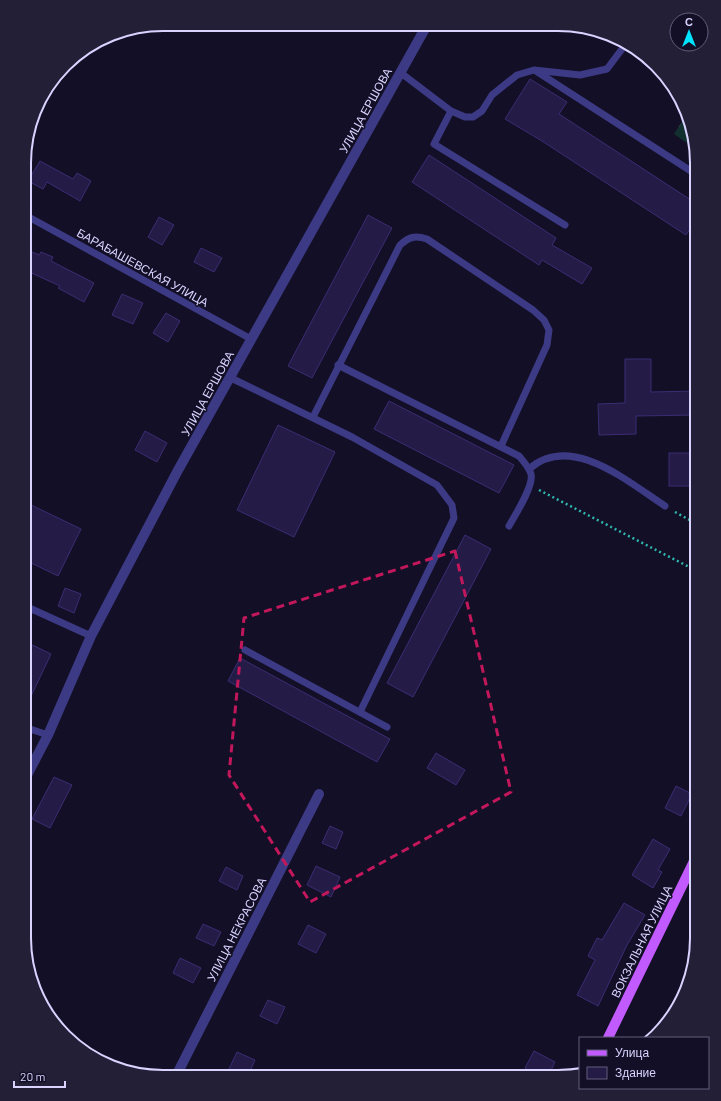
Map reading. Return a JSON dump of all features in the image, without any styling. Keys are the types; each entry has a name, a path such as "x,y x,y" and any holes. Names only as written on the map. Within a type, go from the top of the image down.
{"main road":[{"name":"ВОКЗАЛЬНАЯ УЛИЦА","path":"608,1037 690,869"}],"street":[{"name":"УЛИЦА ЕРШОВА","path":"31,768 48,735 91,636 177,472 231,378 251,339 424,31"},
{"name":"УЛИЦА НЕКРАСОВА","path":"179,1070 319,794"}],"lane":[{"path":"401,73 451,111 465,117 473,117 482,111 492,95 517,75 534,70 580,75 607,69 623,48"},
{"path":"534,70 690,170"},
{"path":"451,111 434,144 565,225"},
{"name":"БАРАБАШЕВСКАЯ УЛИЦА","path":"31,218 251,339"},
{"path":"313,417 400,245 408,238 418,236 427,239 519,299 544,320 549,330 547,345 501,446"},
{"path":"338,365 519,456 529,469 532,476 530,485 509,526"},
{"path":"231,378 352,437 437,485 452,505 454,518 360,712"},
{"path":"529,469 537,462 552,455 564,454 579,457 607,468 665,506"},
{"path":"31,609 91,636"},
{"path":"245,650 387,727"},
{"path":"31,729 48,735"}],"path":[{"path":"530,485 690,567"},
{"path":"665,506 690,520"}],"highlighted area":[{"path":"455,551 511,792 310,902 229,775 244,618"}],"green space":[{"path":"683,120 688,144 674,134"}],"building":[{"path":"530,79 567,102 559,114 690,199 690,229 686,235 542,141 505,119"},
{"path":"429,155 556,238 552,245 592,268 582,284 542,260 539,265 412,182"},
{"path":"40,161 73,179 77,173 91,181 80,201 47,182 43,189 31,183 31,176"},
{"path":"368,215 392,228 312,378 288,366"},
{"path":"159,217 174,225 162,245 148,237"},
{"path":"201,248 222,258 214,272 194,262"},
{"path":"31,252 39,255 41,252 53,257 51,261 94,283 84,302 58,288 60,286 31,273"},
{"path":"122,294 143,303 133,324 112,315"},
{"path":"166,313 180,321 168,342 153,333"},
{"path":"625,359 651,359 651,392 690,391 690,415 636,416 636,434 599,435 598,404 625,403"},
{"path":"389,401 514,465 499,493 374,429"},
{"path":"278,425 335,452 294,537 237,510"},
{"path":"145,431 167,443 157,462 135,450"},
{"path":"669,453 690,453 690,486 669,486"},
{"path":"31,505 81,529 58,576 31,563"},
{"path":"465,535 491,549 413,697 387,683"},
{"path":"65,588 81,594 74,613 58,606"},
{"path":"31,644 51,654 31,696"},
{"path":"240,658 390,739 377,762 228,681"},
{"path":"436,753 465,770 456,785 427,768"},
{"path":"54,777 72,785 50,828 32,819"},
{"path":"676,786 690,793 690,798 681,816 665,808"},
{"path":"330,826 343,832 336,849 322,843"},
{"path":"653,839 670,849 658,870 662,872 653,888 632,875"},
{"path":"316,866 340,877 331,897 307,885"},
{"path":"226,867 243,876 237,890 219,881"},
{"path":"624,903 645,915 627,945 598,1006 577,995 595,960 588,956 597,938 602,940"},
{"path":"203,924 221,932 214,946 196,938"},
{"path":"308,925 326,934 316,953 298,944"},
{"path":"180,958 201,968 193,983 173,973"},
{"path":"268,1000 285,1007 277,1024 260,1016"},
{"path":"534,1051 555,1062 551,1070 529,1070 525,1068"},
{"path":"237,1052 255,1060 251,1070 228,1070"}]}
